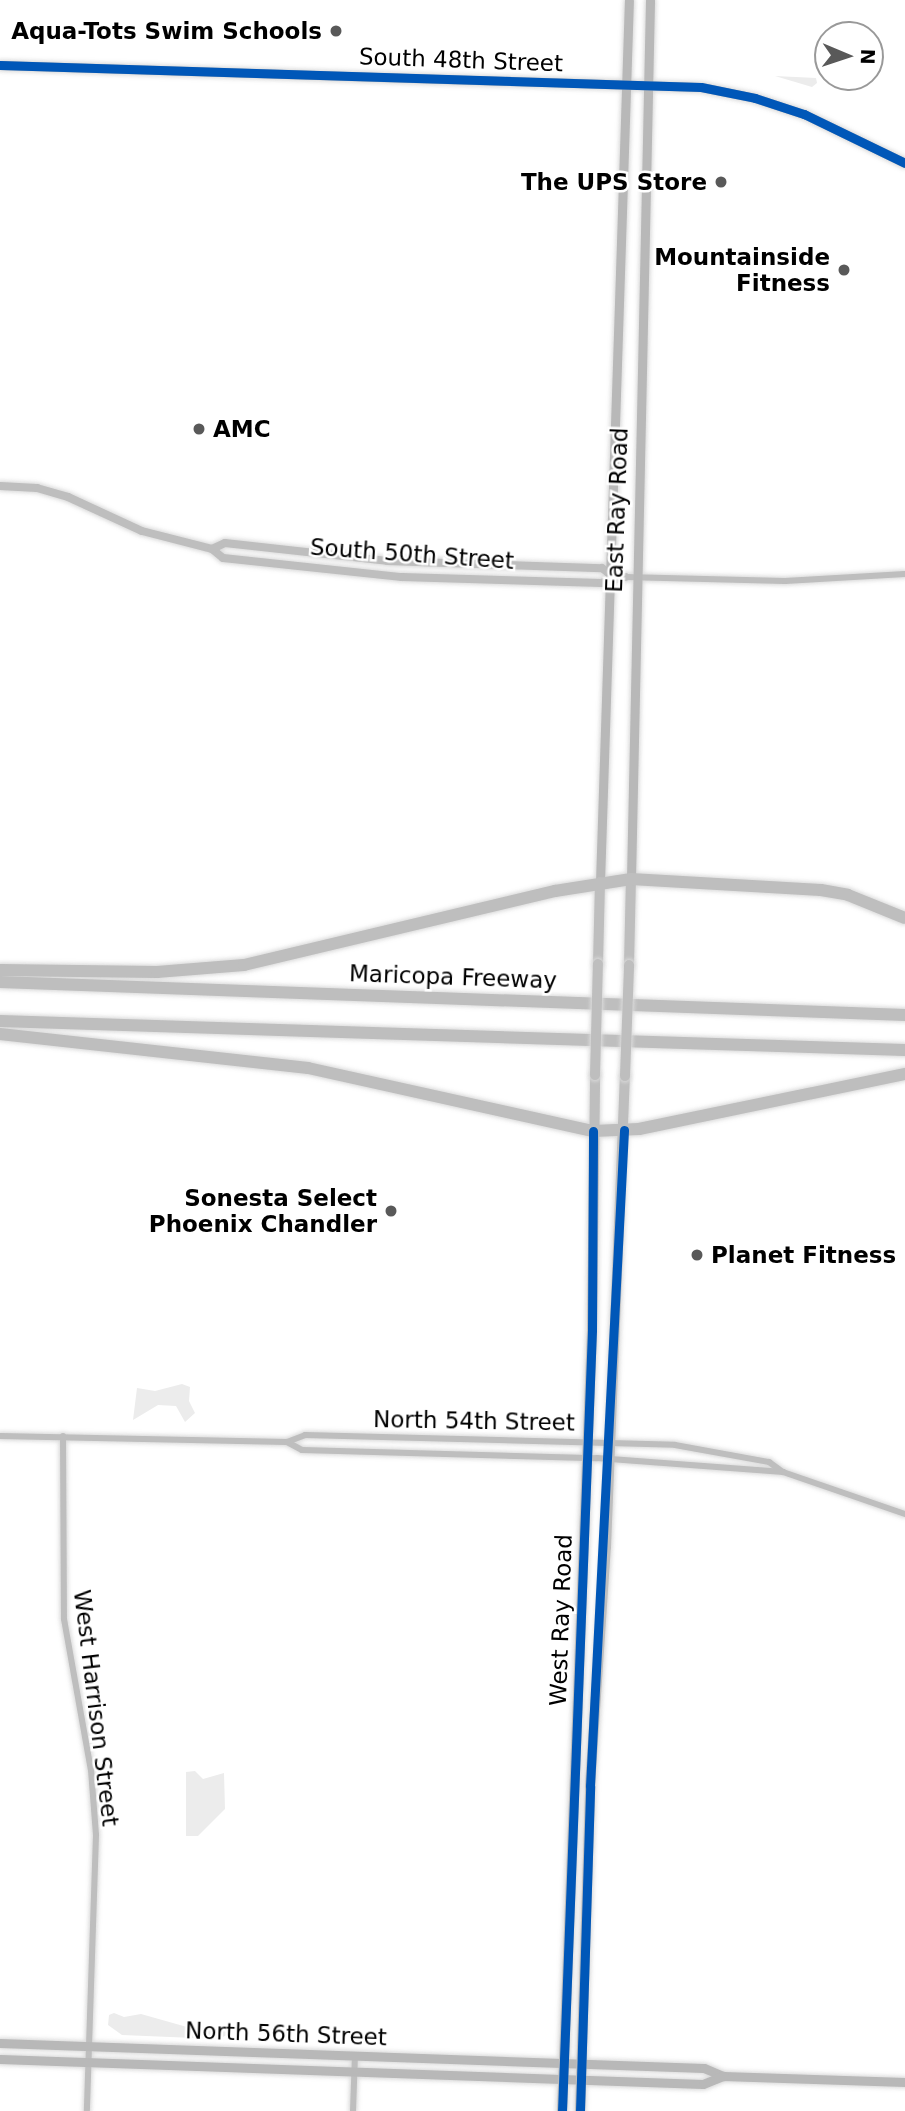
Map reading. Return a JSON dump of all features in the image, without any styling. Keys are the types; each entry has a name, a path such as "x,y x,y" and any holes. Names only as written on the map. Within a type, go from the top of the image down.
{"highway":[{"path":"0,970 158,972 244,965 600,882 631,879 683,880 848,895 905,918"},
{"name":"Maricopa Freeway","path":"0,982 905,1015"},
{"path":"0,1021 905,1050"},
{"path":"0,1034 308,1068 593,1131 624,1130 905,1074"}],"main road":[{"name":"East Ray Road","path":"596,1020 613,577 629,0"},
{"name":"East Ray Road","path":"627,1022 650,0"},
{"name":"South 48th Street","path":"0,65 648,84 722,89 804,114 905,163"},
{"name":"West Ray Road","path":"580,2111 571,2080 596,1020"},
{"name":"West Ray Road","path":"562,2111 571,2080 590,1786 609,1459 627,1022"},
{"name":"North 56th Street","path":"0,2043 704,2068 723,2076"},
{"name":"North 56th Street","path":"0,2059 703,2084 723,2076"},
{"path":"723,2076 905,2082"}],"street":[{"name":"South 50th Street","path":"0,486 37,488 168,541 212,549 223,558 387,576 601,583 613,577 785,581 905,574"},
{"name":"South 50th Street","path":"212,549 225,543 387,561 602,568 613,577"},
{"name":"North 54th Street","path":"0,1436 287,1442 305,1435 587,1441 724,1451 768,1462 783,1472 905,1514"},
{"name":"West Harrison Street","path":"63,1436 64,1619 90,1770 96,1835 87,2111"},
{"name":"North 54th Street","path":"287,1442 302,1450 609,1459 783,1472"},
{"path":"353,2111 355,2055"}],"shaded area":[{"path":"775,76 814,78 812,87"},
{"path":"182,1384 190,1387 189,1401 195,1413 185,1422 176,1406 158,1405 133,1420 137,1388 155,1391"},
{"path":"195,1771 203,1779 224,1773 225,1809 198,1836 186,1836 186,1772"},
{"path":"114,2013 124,2017 141,2014 187,2027 211,2026 227,2030 227,2035 218,2039 122,2035 108,2025 109,2015"}],"cycle path":[{"path":"0,65 701,87 755,98 804,114 905,163"},
{"path":"580,2111 590,1786 624,1130"},
{"path":"562,2111 592,1330 593,1131"}],"place":[{"name":"Aqua-Tots Swim Schools","path":"336,31"},
{"name":"The UPS Store","path":"721,182"},
{"name":"Mountainside Fitness","path":"844,270"},
{"name":"AMC","path":"199,429"},
{"name":"Sonesta Select Phoenix Chandler","path":"391,1211"},
{"name":"Planet Fitness","path":"697,1255"}]}
